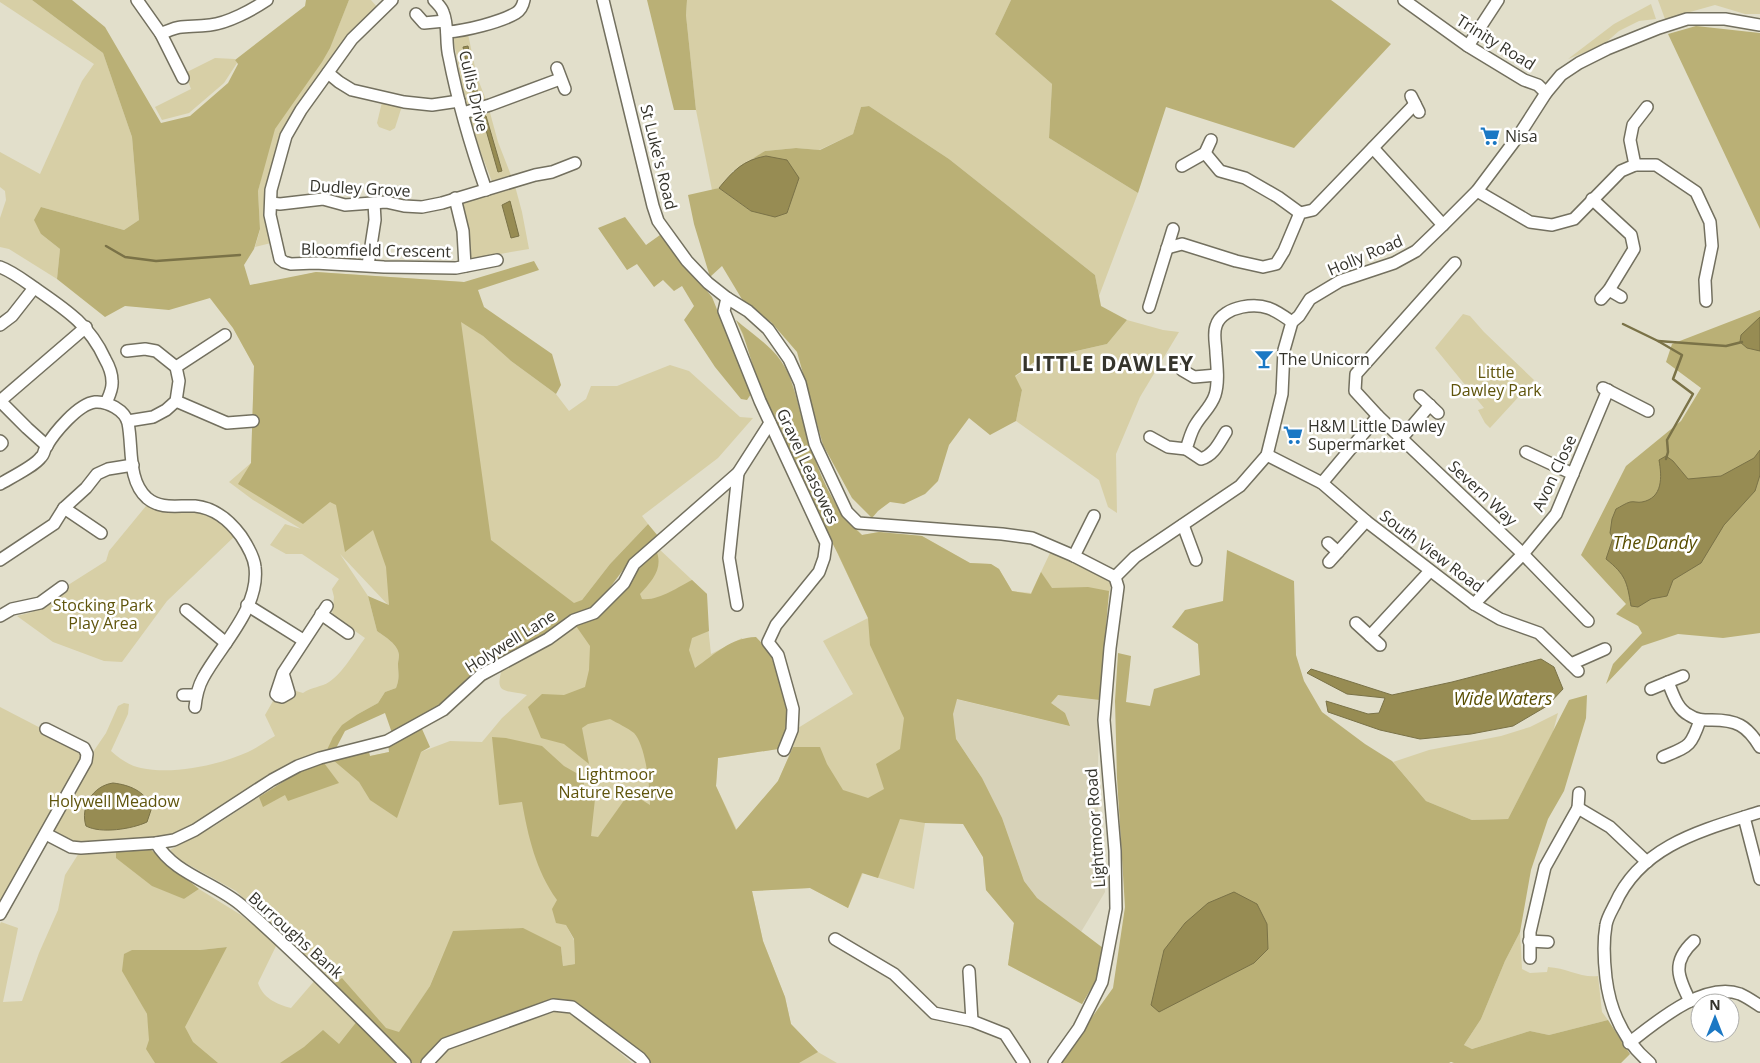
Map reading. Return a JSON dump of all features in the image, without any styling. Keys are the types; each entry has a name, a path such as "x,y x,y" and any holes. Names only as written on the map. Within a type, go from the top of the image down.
{"street":[{"path":"137,0 161,34 183,78"},
{"path":"161,34 174,27 211,25 224,21 267,0"},
{"name":"Cullis Drive","path":"434,0 443,11 448,52 467,136 486,190"},
{"path":"416,14 424,23 446,26 461,31 505,18 517,12 523,6 524,0"},
{"name":"St Luke's Road","path":"603,0 658,221 687,261 708,283 748,311 768,329 789,359 800,383 815,444 847,512 858,524 1002,534 1032,538 1074,556 1115,578"},
{"name":"Trinity Road","path":"1404,0 1468,46 1524,80 1538,85 1546,93"},
{"path":"1468,46 1498,0"},
{"name":"Bloomfield Crescent","path":"389,1 352,39 301,110 286,136 271,190 270,215 280,259 291,264 315,263 384,267 466,266 497,260"},
{"name":"Holly Road","path":"1115,578 1134,557 1240,486 1267,454 1282,394 1284,350 1292,322 1299,316 1310,299 1340,281 1394,263 1416,251 1477,191 1560,75 1579,63 1659,28 1687,19 1725,19 1760,25"},
{"path":"328,73 338,82 352,90 398,100 432,105 459,101"},
{"path":"462,113 490,105 561,79"},
{"path":"1205,153 1220,171 1246,178 1300,213 1313,210 1415,104"},
{"path":"1635,165 1630,140 1632,124 1647,107"},
{"path":"1182,166 1205,153 1211,140"},
{"path":"1373,148 1443,226"},
{"name":"Dudley Grove","path":"271,203 280,204 323,199 345,204 386,202 422,207 535,175 552,172 561,163 575,163"},
{"path":"1477,191 1530,222 1552,225 1574,218 1621,171 1635,165 1656,165 1696,192 1710,222 1712,246 1705,280 1706,301"},
{"path":"455,198 463,231 466,266"},
{"path":"1592,199 1631,235 1634,249 1605,294 1621,297"},
{"path":"368,265 375,220 374,203"},
{"path":"1167,248 1182,244 1236,261 1263,267 1276,264 1284,251 1300,213"},
{"path":"1149,307 1173,229"},
{"name":"Severn Way","path":"1455,263 1356,374 1355,391 1378,416 1524,554 1588,621"},
{"path":"0,267 70,312 86,328 101,350 111,370 112,390 106,403"},
{"path":"0,325 12,316 34,288"},
{"name":"Gravel Leasowes","path":"727,298 724,311 770,423 826,543 824,558 819,572 776,625 768,642 778,654 793,709 792,730 784,750"},
{"path":"1186,449 1194,427 1213,402 1216,393 1217,375 1214,335 1216,326 1227,312 1234,308 1264,306 1278,312 1292,322"},
{"path":"47,446 0,401 86,328"},
{"path":"176,367 225,335"},
{"path":"127,351 144,349 156,351 176,367 179,382 176,401 166,410 153,417 128,420"},
{"path":"1182,370 1194,377 1217,375"},
{"name":"Avon Close","path":"1474,604 1524,554 1556,514 1605,388 1648,411"},
{"path":"1401,438 1434,409 1420,396"},
{"path":"176,401 227,423 253,421"},
{"path":"0,484 41,458 47,446 71,416 82,406 95,402 106,403 121,412 128,420 133,465 141,491 148,499 157,504 171,507 194,506 205,508 218,513 238,532 249,548 256,565 255,582 236,628 203,678 196,701 183,695"},
{"path":"1322,483 1378,416"},
{"name":"Holywell Lane","path":"46,834 71,847 156,843 174,840 195,830 272,780 298,766 320,758 387,741 443,710 481,674 548,639 574,620 594,613 624,584 634,564 738,473 770,423"},
{"path":"1150,437 1168,447 1186,449 1200,459 1208,457 1214,451 1226,432"},
{"path":"0,441 2,443 0,445"},
{"path":"1527,452 1573,474"},
{"name":"South View Road","path":"1267,454 1322,483 1429,572 1474,604 1500,619 1539,633 1575,667 1605,649"},
{"path":"0,560 54,524 64,508 86,488 97,474 108,469 133,465"},
{"path":"738,473 729,558 738,605"},
{"path":"64,508 101,533"},
{"path":"1074,556 1094,516"},
{"path":"1329,562 1366,521"},
{"path":"1183,525 1196,560"},
{"path":"1328,544 1338,552"},
{"path":"1370,636 1429,572"},
{"name":"Lightmoor Road","path":"1054,1063 1079,1028 1102,982 1116,909 1115,851 1104,720 1110,648 1118,586 1115,578"},
{"path":"0,616 12,609 40,603 62,587"},
{"path":"247,605 303,640"},
{"path":"186,610 226,643"},
{"path":"283,673 324,610 348,633"},
{"path":"1356,624 1380,645"},
{"path":"1651,689 1683,676"},
{"path":"1668,682 1678,706 1687,715 1700,720 1733,722 1745,727 1758,739"},
{"path":"1668,752 1685,748 1694,739 1700,720"},
{"path":"0,914 86,761 87,754 84,748 46,729"},
{"path":"1530,958 1529,941 1533,915 1544,867 1578,808 1579,793"},
{"path":"1578,808 1610,827 1646,862"},
{"path":"1650,1063 1629,1043 1613,1012 1607,986 1604,963 1606,924 1620,892 1637,869 1662,849 1689,836 1760,812"},
{"path":"1744,817 1760,879"},
{"name":"Burroughs Bank","path":"156,843 163,854 174,864 239,903 323,980 405,1063"},
{"path":"835,939 894,974 934,1012 972,1021 1005,1034 1024,1063"},
{"path":"1529,941 1548,942"},
{"path":"1629,1043 1652,1024 1690,1001 1680,980 1679,964 1684,950 1694,941"},
{"path":"969,971 972,1021"},
{"path":"1714,993 1731,993"},
{"path":"1740,995 1760,1006"},
{"path":"427,1063 445,1044 554,1006 572,1006 644,1063"}],"shaded area":[{"path":"32,0 72,0 105,27 161,123 190,116 228,83 238,64 235,60 305,6 306,0 349,0 330,48 322,62 275,129 258,191 260,229 254,249 244,265 250,285 316,272 464,282 534,261 539,270 478,290 484,307 552,354 561,385 556,394 511,361 483,336 461,322 491,540 574,603 582,600 610,564 648,524 658,536 623,570 603,597 589,610 478,669 445,703 392,733 385,713 345,731 334,752 326,752 333,737 342,725 378,703 385,692 396,688 398,681 398,651 391,641 377,631 368,596 389,605 386,567 373,530 345,552 336,505 330,502 303,524 238,484 251,463 254,366 233,328 210,298 169,310 125,306 105,317 57,279 60,249 41,234 34,220 41,207 124,230 139,220 132,137 103,53"},
{"path":"647,0 687,0 686,15 696,110 674,110"},
{"path":"1011,0 1331,0 1391,44 1294,148 1166,107 1138,193 1049,138 1052,84 995,34"},
{"path":"1696,26 1760,33 1760,229 1668,34"},
{"path":"869,106 949,159 1095,275 1101,306 1127,320 1107,344 1037,360 1015,376 1022,390 1016,421 990,435 969,418 949,445 938,481 925,494 904,504 890,502 872,518 852,498 823,445 797,352 771,322 746,306 722,266 710,277 694,224 688,195 719,188 751,211 787,213 790,203 766,156 752,159 765,151 796,148 820,150 853,134 861,107"},
{"path":"625,217 646,245 660,235 712,297 751,394 747,400 741,399 715,367 684,320 694,306 682,286 674,291 663,280 654,287 637,264 627,270 598,228"},
{"path":"1760,310 1760,633 1723,638 1678,634 1642,646 1606,684 1613,664 1642,633 1638,626 1616,614 1626,604 1581,555 1626,466 1681,421 1701,388 1666,362 1672,344"},
{"name":"Lightmoor Nature Reserve","path":"736,320 777,355 785,367 823,480 840,510 862,535 879,532 922,536 970,563 991,564 999,569 1012,591 1031,594 1041,572 1052,588 1088,587 1109,591 1100,700 1058,695 1051,703 1065,713 1070,726 957,699 953,714 956,739 982,778 1002,818 1024,881 1037,898 1103,948 1096,980 1082,1004 1008,965 1014,923 986,890 983,857 963,824 925,823 900,819 878,878 862,873 848,908 810,888 752,891 763,941 785,997 791,1024 818,1052 799,1063 650,1063 578,1004 550,1002 441,1042 422,1063 409,1063 377,1026 334,984 342,978 386,1028 399,1032 430,986 453,931 523,928 561,947 563,966 575,964 574,939 566,925 556,923 552,909 557,900 538,865 530,840 522,802 499,805 492,737 542,746 564,766 585,778 581,798 595,799 591,836 598,837 625,799 634,795 650,805 648,778 642,747 634,733 610,719 588,724 582,728 589,764 564,744 541,738 528,707 542,694 564,695 585,687 589,670 590,646 576,626 595,618 656,550 659,563 658,568 656,574 640,594 642,599 662,596 692,580 707,594 709,631 692,638 689,650 695,668 716,652 738,640 756,637 770,652 787,705 789,726 778,749 718,758 716,786 736,830 778,781 793,747 820,747 827,764 843,790 868,798 884,789 876,764 900,749 904,718 870,645 868,618 764,401 743,334"},
{"path":"1227,550 1294,581 1296,655 1304,681 1322,712 1365,744 1392,761 1426,801 1472,820 1508,819 1569,700 1587,695 1586,718 1564,791 1548,819 1531,870 1520,932 1505,961 1481,1019 1464,1045 1472,1049 1530,1031 1549,1035 1608,1020 1630,1054 1621,1063 1059,1063 1113,988 1125,907 1117,778 1115,701 1118,653 1131,656 1126,702 1150,706 1154,689 1200,675 1198,644 1172,627 1185,610 1223,601"},
{"path":"1057,695 1100,700 1097,794 1105,892 1081,932 1037,898 1024,881 1002,818 982,778 956,739 953,714 956,699 1070,726 1065,713 1051,703"},
{"path":"422,729 430,747 421,752 397,818 370,800 359,782 333,760 368,749 370,756 389,752 388,743"},
{"path":"324,763 339,783 288,801 285,795 263,807 259,797 304,769"},
{"path":"150,849 199,889 184,899 152,886 116,858 116,850"},
{"path":"227,947 185,1027 193,1042 218,1063 155,1063 146,1049 149,1040 147,1014 122,971 124,954 132,950 200,950"},
{"path":"358,1020 399,1063 280,1063 304,1047 323,1030 339,1044"}],"green space":[{"path":"0,0 32,0 103,53 132,137 139,220 124,230 41,207 41,234 60,249 57,279 9,249 0,247 0,218 6,200 5,191 0,187 0,152 40,174 82,81 94,64 0,2"},
{"path":"349,0 371,0 377,7 340,50 307,96 273,178 271,243 255,247 260,230 258,191 273,129 334,37"},
{"path":"687,0 1011,0 995,34 1052,84 1049,138 1138,193 1099,296 1095,275 949,159 869,106 861,107 853,134 819,150 796,148 765,151 733,171 719,188 712,190 696,110 686,15"},
{"path":"1658,0 1760,0 1760,14 1745,14 1715,5 1665,19"},
{"path":"1651,4 1656,19 1639,21 1619,31 1603,45 1568,59 1614,24"},
{"path":"468,34 477,77 487,102 469,108 465,103 453,37"},
{"path":"215,58 235,59 237,63 224,83 189,113 162,120 155,107 191,89 185,73"},
{"path":"382,102 402,106 395,128 390,131 379,127 377,123"},
{"path":"489,109 498,142 512,178 493,184 470,125 469,117"},
{"path":"515,186 529,249 471,259 468,228 462,203"},
{"name":"Holywell Meadow","path":"316,272 464,282 470,327 511,361 556,394 569,411 586,399 591,386 617,386 670,365 689,371 740,417 753,418 718,458 642,516 648,524 610,564 582,600 574,620 481,675 443,710 389,606 340,554 368,596 377,631 391,641 398,651 396,688 385,692 378,703 358,714 325,756 183,832 164,839 72,842 53,832 91,755 106,733 118,706 124,703 129,704 128,714 111,751 129,764 154,770 196,768 210,765 236,757 275,736 265,715 273,701 280,703 296,691 303,693 329,682 344,668 365,638 332,615 334,597 332,589 339,579 302,554 286,554 270,545 285,524 301,529 253,500 229,482 251,463 254,366 233,328 209,297"},
{"name":"Little Dawley Park","path":"1463,314 1470,316 1534,380 1490,428 1478,410 1484,408 1435,348"},
{"path":"736,320 791,392 826,490 862,535 879,532 922,536 970,563 991,564 999,569 1012,591 1031,593 1050,553 1112,578 1101,639 1100,700 1058,695 1051,703 1065,713 1070,726 957,699 953,714 956,739 982,778 1002,818 1024,881 1037,898 1098,945 1096,980 1082,1004 1008,965 1014,923 986,890 983,857 963,823 925,823 914,889 863,873 848,908 810,888 752,891 763,941 785,997 791,1024 818,1052 837,1063 651,1063 647,1054 578,1004 550,1002 485,1035 563,1009 578,1016 632,1063 0,1063 0,924 1,922 18,928 3,1002 22,1001 39,953 58,910 65,875 79,853 116,850 184,899 199,889 241,915 277,944 258,983 263,993 280,1005 291,1008 316,979 329,980 236,891 180,860 170,850 216,825 304,769 368,749 370,756 389,752 421,752 450,741 482,742 502,718 527,695 503,690 500,687 499,682 503,666 535,651 576,626 595,618 658,548 707,594 707,617 711,654 742,638 778,749 718,758 716,786 737,830 778,781 793,747 798,728 853,694 823,641 868,618 840,559","holes":["566,925 589,958 561,987 561,947 563,966 575,964 574,940","448,941 418,1017 401,1030 430,986","227,947 150,1038 147,1014 138,997 200,950"]},
{"path":"1127,320 1163,330 1179,332 1140,397 1116,454 1117,513 1108,507 1099,480 1016,421 1022,390 1014,377 1047,358 1107,344"},
{"name":"Stocking Park Play Area","path":"146,506 178,513 202,513 211,516 237,534 167,601 122,662 104,661 53,642 17,616 32,612 53,599 65,587 106,561 109,551"},
{"path":"0,707 85,751 45,832 0,902"},
{"path":"1558,713 1553,732 1508,819 1472,820 1426,801 1393,762 1429,750 1501,736 1530,727"},
{"path":"1520,932 1522,969 1530,973 1547,972 1548,967 1585,976 1598,976 1602,1012 1608,1020 1549,1035 1530,1031 1472,1049 1464,1045 1481,1019 1505,961"}],"water":[{"path":"468,46 478,95 474,97 463,47"},
{"path":"482,116 486,116 502,171 498,172"},
{"path":"766,156 787,160 799,178 787,213 775,217 751,211 719,188 739,167 751,160"},
{"path":"510,201 519,236 511,238 502,205"},
{"path":"1760,317 1760,351 1747,348 1740,342 1741,335"},
{"name":"The Dandy","path":"1760,450 1760,475 1755,491 1724,525 1701,563 1673,580 1667,596 1651,599 1638,607 1631,606 1622,575 1606,559 1613,538 1610,533 1616,509 1628,503 1649,500 1654,496 1660,486 1659,460 1666,456 1673,461 1688,479 1721,476 1754,458"},
{"name":"Wide Waters","path":"1541,659 1554,667 1563,689 1547,706 1513,726 1471,734 1420,739 1380,730 1328,712 1326,701 1368,714 1379,713 1385,698 1347,694 1307,673 1311,669 1392,695"},
{"path":"113,783 131,787 149,801 152,807 147,822 116,830 100,830 86,826 85,812 89,799 99,788"},
{"path":"1234,892 1257,904 1267,924 1268,949 1254,963 1159,1012 1151,1005 1164,950 1185,923 1208,903"}],"waterway":[{"path":"106,246 125,257 156,261 240,255"},
{"path":"1623,324 1658,341 1726,346 1742,342"},
{"path":"1658,341 1682,355 1673,379 1693,394 1667,440 1668,452 1666,459"}],"place":[{"name":"Nisa","path":"1490,136"},
{"name":"The Unicorn","path":"1264,359"},
{"name":"H&M Little Dawley Supermarket","path":"1293,435"}],"district":[{"name":"LITTLE DAWLEY","path":"1108,363"}]}
